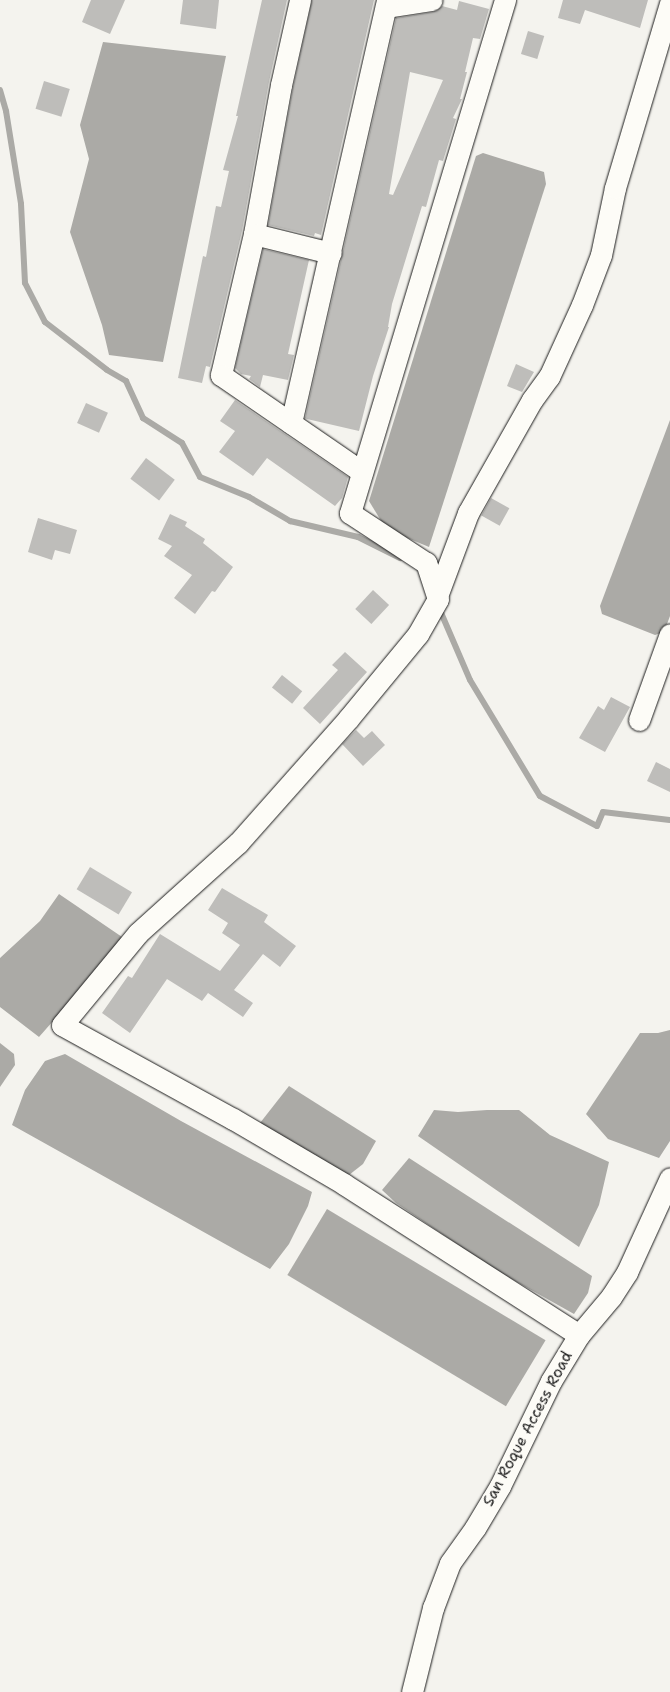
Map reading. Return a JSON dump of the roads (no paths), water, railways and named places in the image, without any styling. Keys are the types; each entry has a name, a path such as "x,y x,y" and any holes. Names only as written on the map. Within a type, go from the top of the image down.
{"street":[{"path":"300,0 281,85 254,234 221,374 362,472"},
{"path":"291,423 387,4 431,0"},
{"path":"437,596 426,563 350,513 505,0"},
{"path":"579,1335 344,1184 233,1119 62,1025 138,933 238,843 348,719 418,634 438,599 437,596 468,513 532,400 549,377 582,305 601,254 616,188 670,3"},
{"path":"254,234 331,253"},
{"path":"638,720 670,634"},
{"name":"San Roque Access Road","path":"412,1692 433,1608 450,1563 475,1528 500,1486 551,1381 579,1335 611,1297 627,1272 670,1178"}],"waterway":[{"path":"0,90 6,111 21,204 25,283 45,322 107,370 126,381 143,418 182,443 200,477 249,497 290,521 358,537 400,558"},
{"path":"439,608 470,680 540,796 597,826 603,812 670,820"}]}
